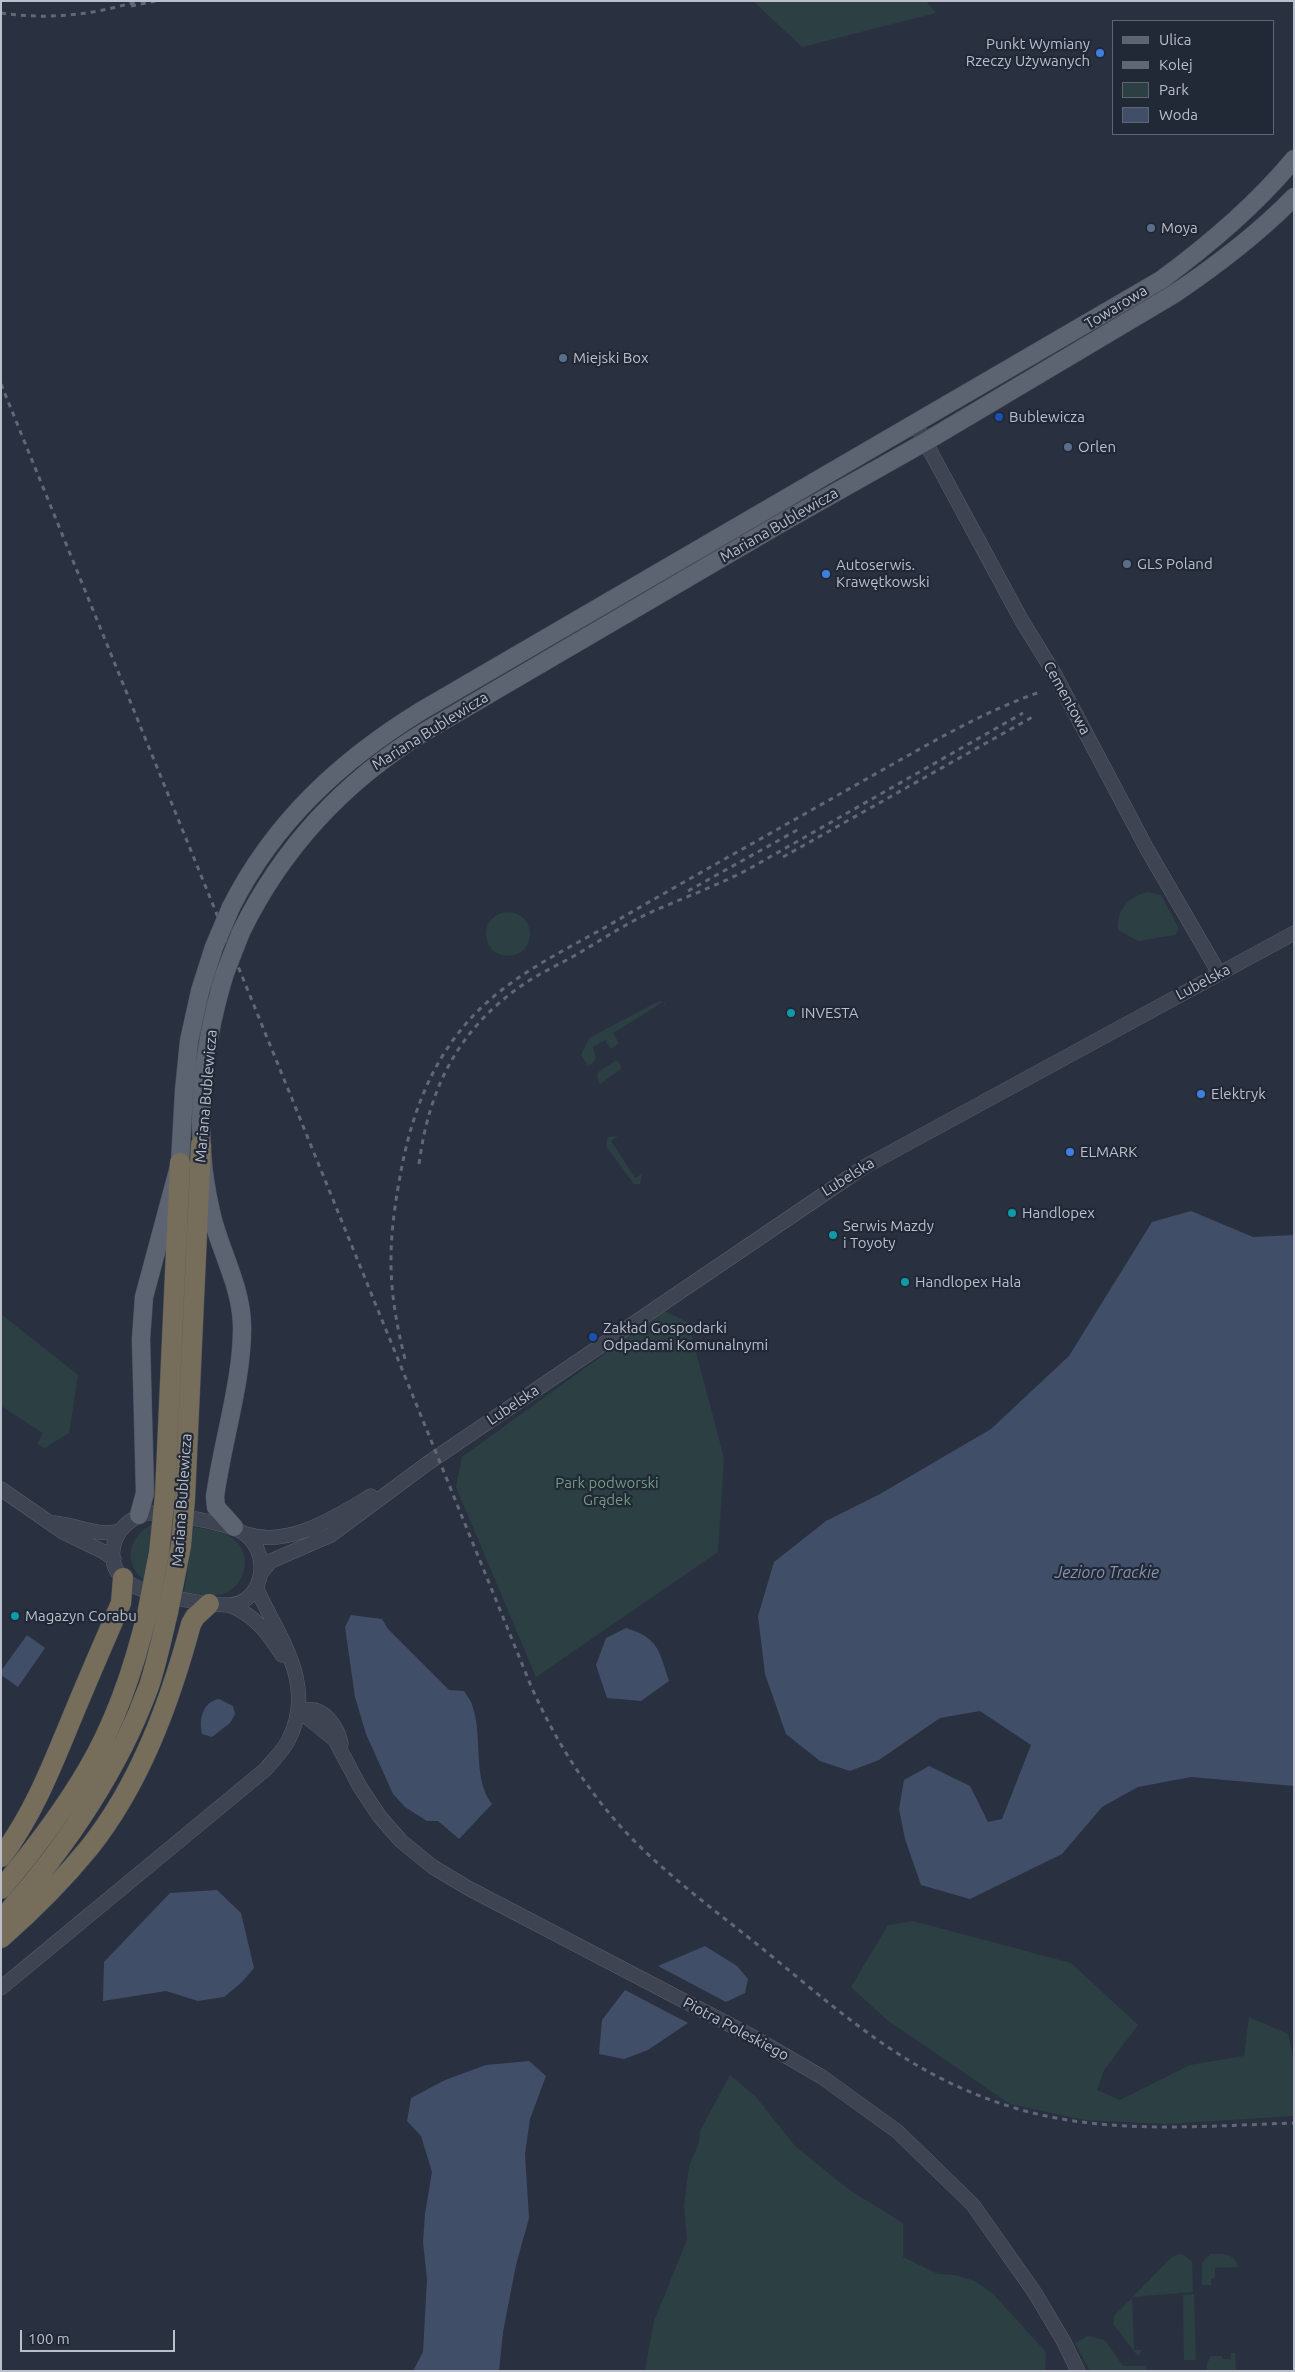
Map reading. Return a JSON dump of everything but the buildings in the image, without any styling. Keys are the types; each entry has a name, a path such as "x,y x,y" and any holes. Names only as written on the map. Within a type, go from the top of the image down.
{"highway":[{"name":"Mariana Bublewicza","path":"1,1889 40,1841 89,1768 128,1683 148,1610 175,1496 201,1145"},
{"name":"Mariana Bublewicza","path":"1,1920 63,1845 118,1756 148,1686 168,1612 181,1546 175,1496 180,1163"},
{"path":"1,1856 10,1846 40,1792 121,1603 123,1578"},
{"path":"1,1938 41,1903 90,1847 136,1774 163,1715 191,1624 195,1617 209,1604"}],"main road":[{"name":"Towarowa","path":"915,423 1161,280 1230,225 1272,185 1294,159"},
{"name":"Towarowa","path":"925,442 1174,294 1208,271 1250,237 1294,197"},
{"name":"Mariana Bublewicza","path":"180,1163 189,1041 200,991 214,947 231,907 261,856 295,812 331,775 372,743 420,711 915,423"},
{"name":"Mariana Bublewicza","path":"201,1145 207,1056 216,1006 225,973 241,932 265,886 299,838 340,794 383,759 460,711 774,527 925,442"},
{"path":"201,1145 211,1214 237,1289 241,1318 239,1363 215,1497 216,1507 240,1531"},
{"path":"139,1515 145,1494 141,1339 144,1297 180,1163"}],"street":[{"name":"Cementowa","path":"915,423 1022,621 1054,672 1147,849 1219,973"},
{"name":"Lubelska","path":"261,1573 271,1561 331,1535 428,1463 864,1167 1294,933"},
{"name":"Lubelska","path":"240,1531 264,1539 274,1539 330,1520 428,1463"},
{"path":"1,1489 28,1510 63,1532 104,1552 114,1559"},
{"path":"51,1523 66,1524 109,1534 120,1531 139,1515 158,1513 240,1531 260,1551 262,1560 261,1573 256,1587 248,1596 229,1605"},
{"path":"120,1531 114,1547 114,1559 123,1578 129,1584 148,1593 209,1604 229,1605 247,1613 260,1625 289,1666 298,1710"},
{"path":"1,1988 266,1768 288,1742 298,1710 298,1683 292,1658 256,1587"},
{"name":"Piotra Poleskiego","path":"298,1710 335,1740 342,1751 348,1767 380,1817 401,1841 433,1867 468,1888 755,2038 822,2077 898,2132 973,2205 1035,2293 1064,2342 1078,2371"}],"green space":[{"path":"753,1 926,1 936,13 802,47"},
{"path":"1148,892 1161,895 1179,929 1175,935 1138,941 1118,930 1119,916 1125,905 1135,897"},
{"path":"508,912 520,916 526,922 530,934 526,946 520,952 508,956 496,952 490,946 486,934 490,922 496,916"},
{"path":"659,1001 664,1002 669,1011 663,1002 613,1033 619,1043 611,1049 605,1040 593,1047 596,1058 592,1064 588,1065 581,1055 589,1038"},
{"path":"617,1060 622,1068 600,1084 597,1077 598,1072"},
{"path":"618,1136 611,1141 635,1178 642,1174 640,1184 634,1184 606,1146 608,1137"},
{"name":"Park podworski Grądek","path":"664,1311 688,1322 724,1458 718,1552 536,1677 456,1487 462,1457"},
{"path":"1,1314 78,1375 69,1433 45,1448 37,1444 43,1433 1,1406"},
{"path":"152,1524 144,1580 133,1566 131,1550 138,1535"},
{"path":"194,1527 223,1533 239,1544 245,1560 244,1568 242,1576 231,1590 214,1596 184,1592"},
{"path":"913,1921 1071,1963 1138,2025 1104,2070 1097,2090 1120,2100 1190,2065 1244,2056 1249,2017 1288,2034 1294,2061 1294,2116 1166,2124 1085,2120 1010,2104 887,2020 851,1987 888,1925"},
{"path":"730,2075 756,2097 795,2146 848,2189 903,2223 903,2257 938,2274 955,2275 975,2281 993,2294 1046,2352 1045,2371 645,2371 654,2321 687,2240 684,2206 689,2166 699,2143 700,2131"},
{"path":"1179,2254 1184,2255 1192,2262 1193,2292 1133,2297 1172,2257"},
{"path":"1210,2254 1231,2256 1238,2267 1215,2268 1215,2278 1211,2279 1211,2285 1202,2285 1202,2263"},
{"path":"1194,2294 1196,2360 1184,2360 1183,2295"},
{"path":"1132,2298 1134,2350 1142,2350 1139,2355 1137,2355 1113,2324 1115,2315"},
{"path":"1088,2336 1105,2340 1123,2366 1146,2366 1146,2371 1090,2371 1075,2343"},
{"path":"1231,2353 1235,2353 1236,2371 1207,2371 1207,2364 1211,2356 1222,2356 1222,2359 1231,2359"}],"water":[{"name":"Jezioro Trackie","path":"1191,1211 1253,1237 1294,1235 1294,1786 1191,1777 1138,1787 1102,1807 1062,1854 970,1899 921,1885 905,1839 899,1809 904,1780 929,1766 970,1786 988,1822 1002,1819 1031,1745 980,1711 940,1718 879,1760 850,1771 820,1761 786,1734 765,1674 758,1616 774,1562 826,1521 880,1494 991,1429 1069,1356 1152,1222"},
{"path":"351,1615 382,1619 388,1629 449,1690 464,1691 472,1704 476,1720 482,1782 492,1804 459,1839 438,1821 427,1821 405,1807 393,1794 366,1734 355,1697 345,1627"},
{"path":"626,1628 645,1636 656,1647 669,1681 641,1701 607,1698 596,1665 606,1638"},
{"path":"27,1635 45,1648 18,1687 1,1675 1,1671"},
{"path":"219,1699 233,1706 235,1714 230,1723 212,1737 202,1734 203,1712 209,1704"},
{"path":"217,1890 241,1913 254,1968 242,1982 224,1997 198,2001 166,1991 103,2001 104,1962 170,1893"},
{"path":"705,1946 737,1966 748,1979 745,1993 726,2002 658,1966"},
{"path":"625,1990 688,2023 648,2050 624,2059 599,2054 602,2020"},
{"path":"529,2061 546,2076 530,2119 525,2154 529,2218 516,2265 503,2332 499,2371 413,2371 423,2352 427,2279 423,2242 425,2214 432,2172 421,2136 407,2121 411,2098 445,2080 486,2065"}],"railway":[{"path":"1,13 36,16 70,15 104,10 138,1"},
{"path":"131,6 156,1"},
{"path":"1,384 531,1686 560,1743 595,1795 622,1828 656,1862 693,1893 856,2024 885,2045 946,2081 1018,2109 1086,2123 1155,2127 1294,2123"},
{"path":"405,1359 395,1312 391,1270 392,1229 405,1154 412,1126 432,1075 445,1051 481,1008 515,980 540,964 717,863 947,734 1002,707 1040,692"},
{"path":"419,1164 430,1110 450,1063 480,1022 499,1003 521,986 659,908 747,870 1023,713"},
{"path":"783,857 1036,715"},
{"path":"688,891 799,829"}],"place":[{"name":"Punkt Wymiany Rzeczy Używanych","path":"1100,53"},
{"name":"Moya","path":"1151,228"},
{"name":"Miejski Box","path":"563,358"},
{"name":"Bublewicza","path":"999,417"},
{"name":"Orlen","path":"1068,447"},
{"name":"GLS Poland","path":"1127,564"},
{"name":"Autoserwis. Krawętkowski","path":"826,574"},
{"name":"INVESTA","path":"791,1013"},
{"name":"Elektryk","path":"1201,1094"},
{"name":"ELMARK","path":"1070,1152"},
{"name":"Handlopex","path":"1012,1213"},
{"name":"Serwis Mazdy i Toyoty","path":"833,1235"},
{"name":"Handlopex Hala","path":"905,1282"},
{"name":"Zakład Gospodarki Odpadami Komunalnymi","path":"593,1337"},
{"name":"Magazyn Corabu","path":"15,1616"}]}
